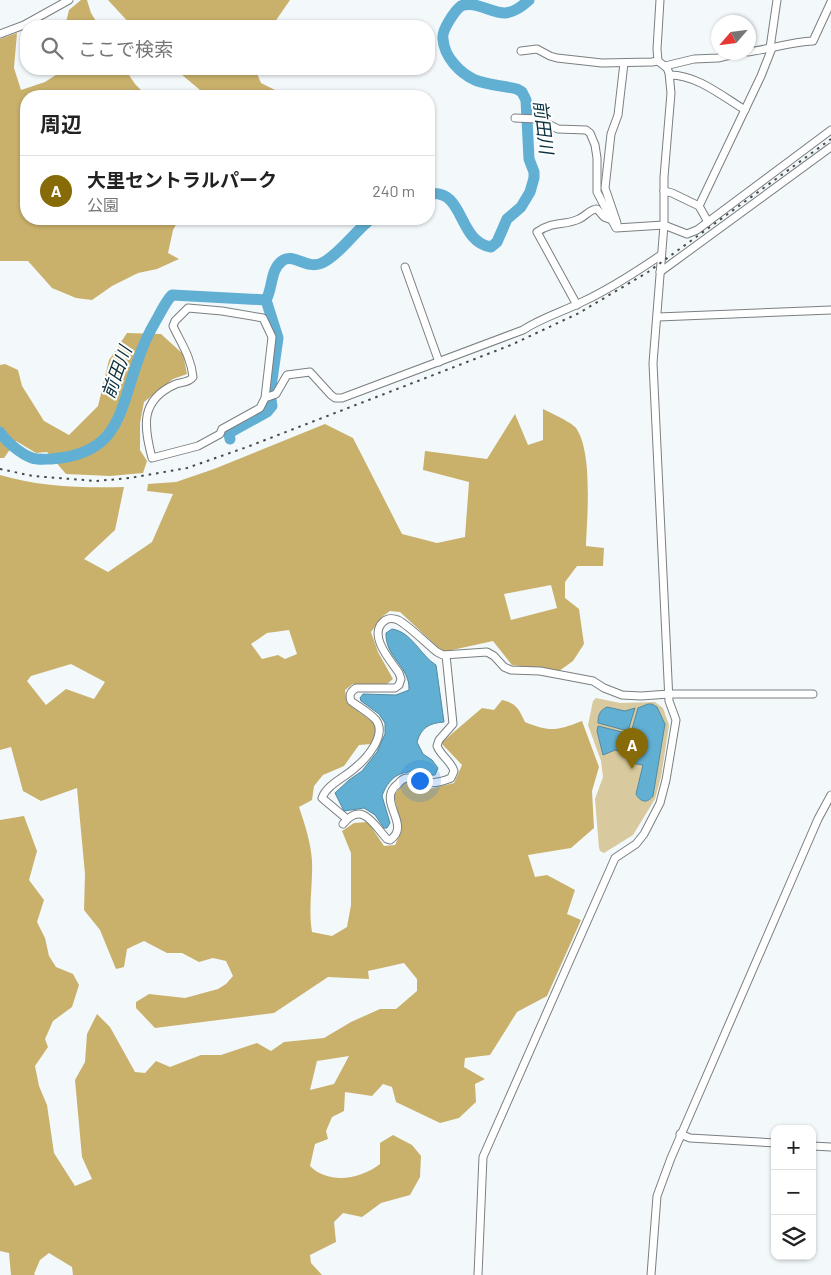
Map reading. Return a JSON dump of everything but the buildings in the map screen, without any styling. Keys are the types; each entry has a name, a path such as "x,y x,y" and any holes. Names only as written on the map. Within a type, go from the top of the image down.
{"street":[{"path":"33,20 69,0"},
{"path":"658,61 660,0"},
{"path":"699,206 745,110 771,48 777,0"},
{"path":"756,51 788,43 813,41 831,2"},
{"path":"0,34 20,26"},
{"path":"478,1275 483,1158 615,858 636,844 660,803 666,780 676,720 669,701 653,363 664,225 664,177 670,75 665,66 658,61 624,63 587,62 557,58 537,49 521,51"},
{"path":"665,66 694,59 711,58"},
{"path":"619,228 604,188 611,134 618,115 624,63"},
{"path":"670,75 680,75 695,80 745,110"},
{"path":"517,118 538,119 558,129 586,130 590,133 595,145 597,192 616,228 664,225 689,234 708,222 831,130"},
{"path":"660,272 831,147"},
{"path":"664,191 699,206 708,222"},
{"path":"577,304 537,232 557,222 576,220 595,209 604,217 612,220"},
{"path":"269,397 272,337 263,318 222,311 188,308 174,322 173,326 187,353 192,366 193,377 191,380 175,385 161,394 148,409 145,424 152,458 198,446 220,434 222,429 260,408 269,397 276,394 287,375 310,372 331,395 335,398 342,398 523,330 534,322 577,304 628,277 661,255"},
{"path":"404,267 439,362"},
{"path":"658,317 831,310"},
{"path":"446,655 453,724 436,746 440,753 452,764 454,771 452,778 427,783 407,777 401,779 391,794 391,803 398,824 397,832 390,840 367,816 361,814 354,815 345,822 322,798 324,794 357,767 378,741 380,733 376,720 351,701 349,697 351,692 356,688 394,688 399,685 401,678 379,642 378,633 380,627 388,619 400,621 437,652 446,655 487,652 494,656 504,667 511,670 540,671 593,681 604,688 622,695 813,694"},
{"path":"651,1275 657,1196 680,1134 818,819 831,795"},
{"path":"680,1134 690,1138 771,1143"},
{"path":"816,1146 831,1147"}],"shaded area":[{"path":"81,0 87,0 95,20 66,20 69,10"},
{"path":"108,0 290,0 276,20 126,20"},
{"path":"17,33 14,68 21,90 20,225 176,225 168,253 179,259 157,269 138,273 112,286 92,300 76,298 52,288 28,261 0,261 0,39"},
{"path":"56,75 129,75 141,90 21,90 45,82"},
{"path":"182,75 258,75 261,83 275,90 200,90"},
{"path":"127,333 161,334 183,354 187,374 173,379 144,402 140,423 140,450 147,461 143,473 110,476 66,474 47,452 36,453 16,441 4,458 0,458 0,365 5,364 18,370 22,386 44,421 69,435 98,406 109,360"},
{"path":"543,409 576,428 585,452 587,468 586,546 604,548 603,566 577,566 565,582 565,598 579,609 584,644 573,661 559,671 512,665 493,641 443,652 400,612 390,611 383,616 371,632 378,652 393,679 387,684 353,684 345,690 347,703 374,723 376,734 371,744 359,745 344,766 323,775 314,786 312,800 299,807 311,854 310,914 312,932 332,936 347,927 351,905 351,853 342,831 354,823 368,822 384,846 395,845 402,830 394,795 407,780 425,790 454,783 462,765 441,743 482,708 494,710 502,700 516,707 525,722 547,729 566,727 582,721 599,767 592,791 594,828 571,848 528,855 535,877 547,875 575,890 567,914 581,920 547,996 517,1012 490,1055 465,1058 464,1067 485,1079 475,1084 476,1102 459,1118 440,1123 396,1102 392,1087 383,1084 372,1096 345,1092 344,1111 332,1117 326,1131 328,1139 315,1144 310,1166 326,1176 335,1178 345,1178 364,1173 380,1164 380,1143 393,1135 412,1145 421,1156 420,1177 410,1195 381,1203 362,1217 343,1213 334,1222 336,1242 310,1255 311,1263 322,1275 73,1275 72,1267 49,1253 40,1260 35,1275 11,1275 9,1253 0,1251 0,820 24,816 37,851 29,880 44,900 37,922 45,938 49,956 56,967 73,974 79,985 72,1007 53,1021 45,1039 48,1047 35,1066 39,1086 47,1105 54,1153 75,1186 92,1179 82,1157 75,1080 85,1062 87,1034 97,1014 110,1027 135,1072 145,1073 156,1061 170,1067 201,1055 221,1055 257,1043 271,1051 284,1042 324,1038 351,1022 380,1009 396,1009 417,991 417,979 404,963 368,971 369,979 328,977 274,1013 155,1028 136,1008 136,1002 149,994 185,998 218,989 233,976 226,961 213,958 199,962 182,953 167,953 144,941 127,949 124,967 116,969 100,930 84,910 85,874 77,788 41,801 23,791 11,747 0,750 0,475 30,482 61,486 124,487 115,530 84,559 108,572 152,542 173,494 147,491 148,484 176,482 214,469 325,424 353,438 402,534 437,543 465,537 469,482 423,470 425,451 487,459 515,414 528,445 543,440","holes":["551,585 557,608 511,620 504,594","289,630 297,654 285,659 278,655 262,659 251,644 267,633","71,664 105,682 94,699 66,689 46,705 27,681 31,676","349,1056 334,1084 310,1090 317,1061"]},
{"path":"596,698 620,703 655,702 663,708 669,725 661,777 655,799 633,835 604,853 599,848 595,799 603,777 601,761 588,725 593,701"}],"water":[{"path":"392,629 405,634 436,665 444,722 426,727 417,742 423,754 432,760 438,768 435,775 406,772 393,779 382,796 390,823 387,828 384,828 375,815 364,808 344,811 335,793 362,771 377,752 385,734 385,723 379,714 361,701 360,698 363,694 396,695 409,690 406,674 393,656 387,642 386,633"},
{"path":"648,704 657,707 665,724 653,796 644,801 636,794 643,765 631,763 621,751 625,736 630,736 638,708"},
{"path":"607,707 625,711 635,708 628,731 598,723 600,713"},
{"path":"598,726 622,732 618,751 615,750 603,755 597,731"}],"waterway":[{"name":"前田川","path":"435,194 441,194 449,199 472,236 480,243 491,247 497,242 507,219 521,207 530,192 534,172 529,159 526,100 522,92 517,89 480,82 464,73 454,64 446,52 443,37 444,30 449,21 461,6 471,5 505,13 515,10 529,0"},
{"name":"前田川","path":"0,432 14,447 34,459 73,456 90,449 103,440 120,415 146,340 172,295 266,300 275,269 282,261 291,258 316,265 322,263 334,255 364,225"},
{"name":"前田川","path":"230,439 229,433 267,412 272,406 270,394 278,338 266,300"}],"railway":[{"path":"0,469 33,476 96,481 130,478 187,468 247,447 511,345 579,313 648,272 831,139"}],"place":[{"name":"大里セントラルパーク","path":"632,769"}]}
